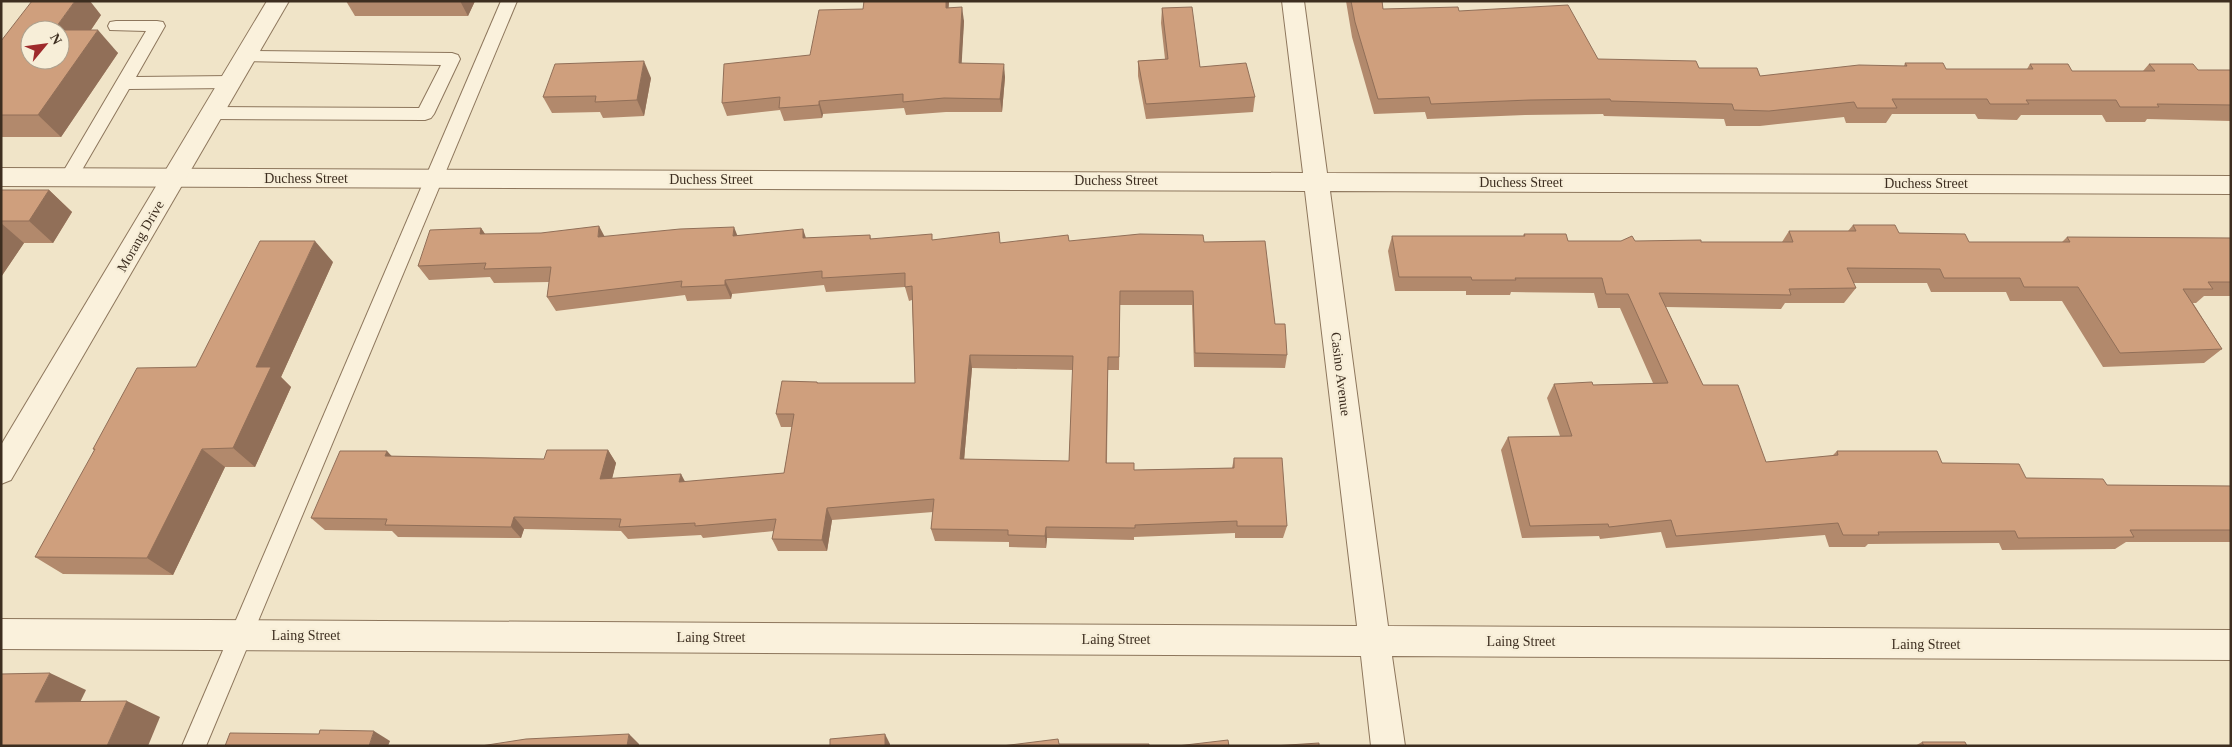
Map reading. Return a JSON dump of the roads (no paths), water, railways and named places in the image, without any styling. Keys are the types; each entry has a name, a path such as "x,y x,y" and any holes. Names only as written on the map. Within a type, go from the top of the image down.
{"street":[{"name":"Morang Drive","path":"1,472 278,1"},
{"name":"Casino Avenue","path":"1293,1 1388,746"},
{"name":"Duchess Street","path":"1,177 2231,185"},
{"name":"Laing Street","path":"1,634 2231,646"}],"lane":[{"path":"194,746 509,1"},
{"path":"69,177 156,26 116,26"},
{"path":"212,113 425,114 452,59 245,57"},
{"path":"123,83 231,82"}]}
